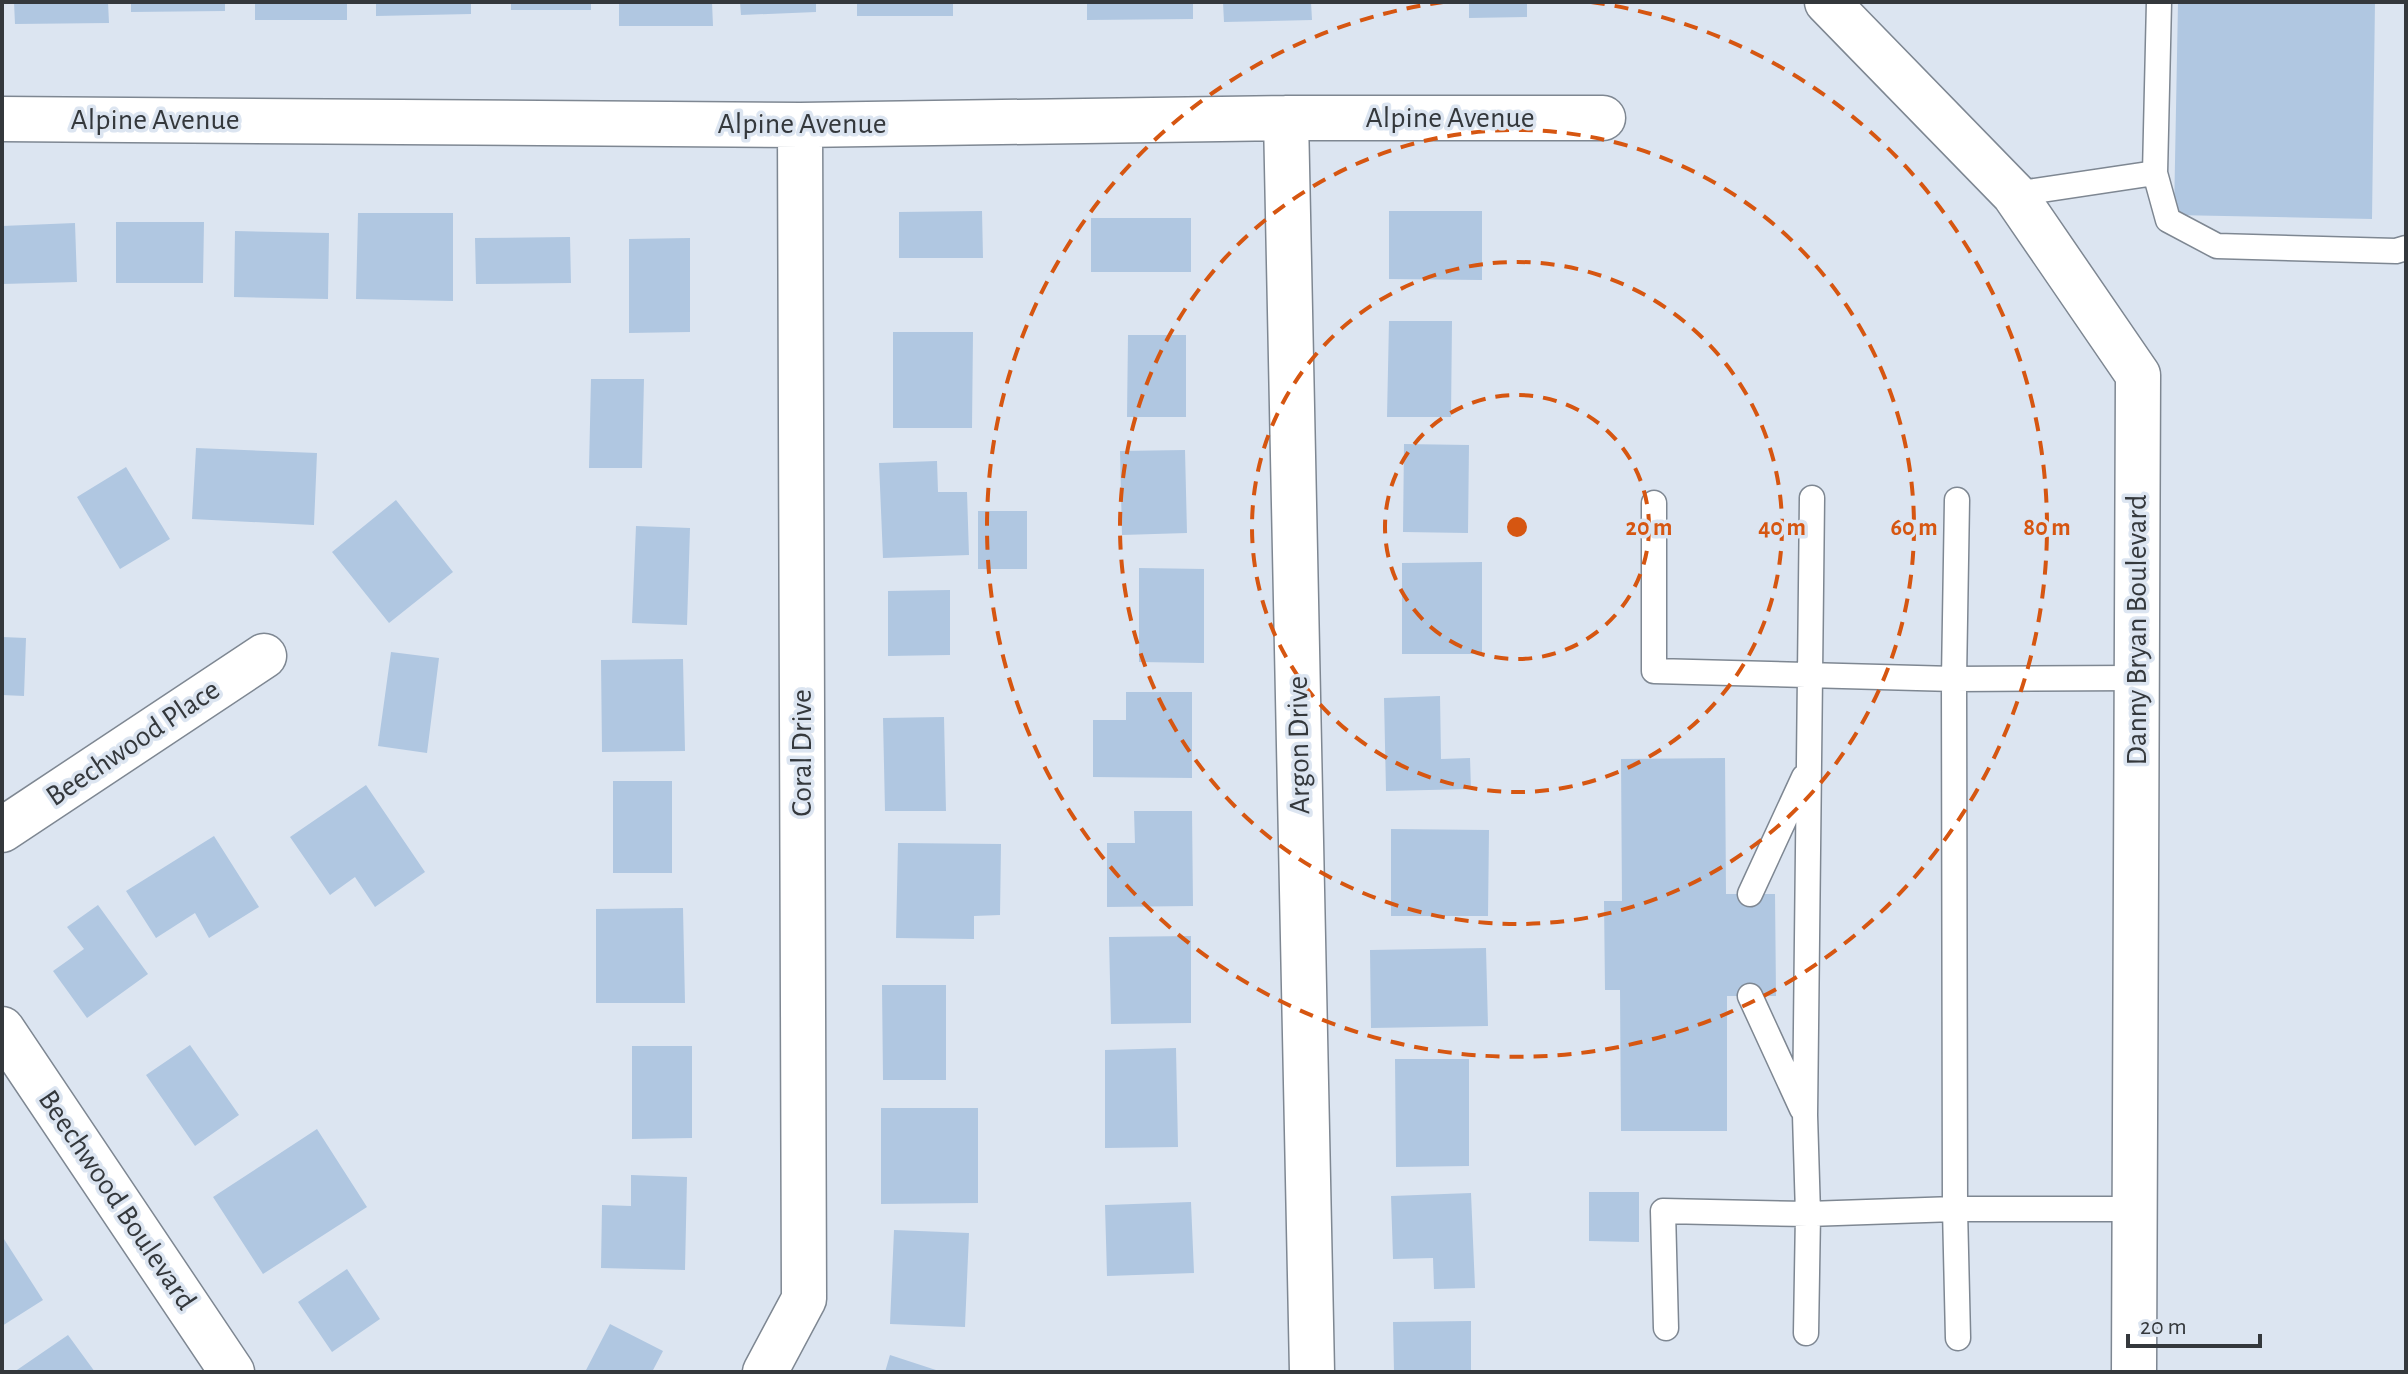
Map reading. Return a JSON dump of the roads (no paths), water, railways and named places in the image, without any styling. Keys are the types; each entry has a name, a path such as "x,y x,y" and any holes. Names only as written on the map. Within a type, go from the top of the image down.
{"street":[{"name":"Danny Bryan Boulevard","path":"1827,2 2014,194 2138,375 2134,1372"},
{"name":"Alpine Avenue","path":"2,119 800,125 1286,118 1603,118"},
{"name":"Argon Drive","path":"1286,118 1312,1372"},
{"name":"Coral Drive","path":"765,1372 804,1299 800,125"},
{"name":"Beechwood Place","path":"2,830 264,656"},
{"name":"Beechwood Boulevard","path":"2,1029 232,1372"}],"lane":[{"path":"2159,2 2155,173 2168,220 2217,246 2396,251 2406,248"},
{"path":"2014,194 2155,173"},
{"path":"1806,1333 1808,1214 1805,1115 1812,498"},
{"path":"1957,500 1954,679 1958,1338"},
{"path":"1654,503 1654,671 1954,679 2136,678"},
{"path":"1750,894 1809,767"},
{"path":"1750,996 1805,1115"},
{"path":"1666,1328 1663,1211 1808,1214 1955,1209 2135,1209"}]}
